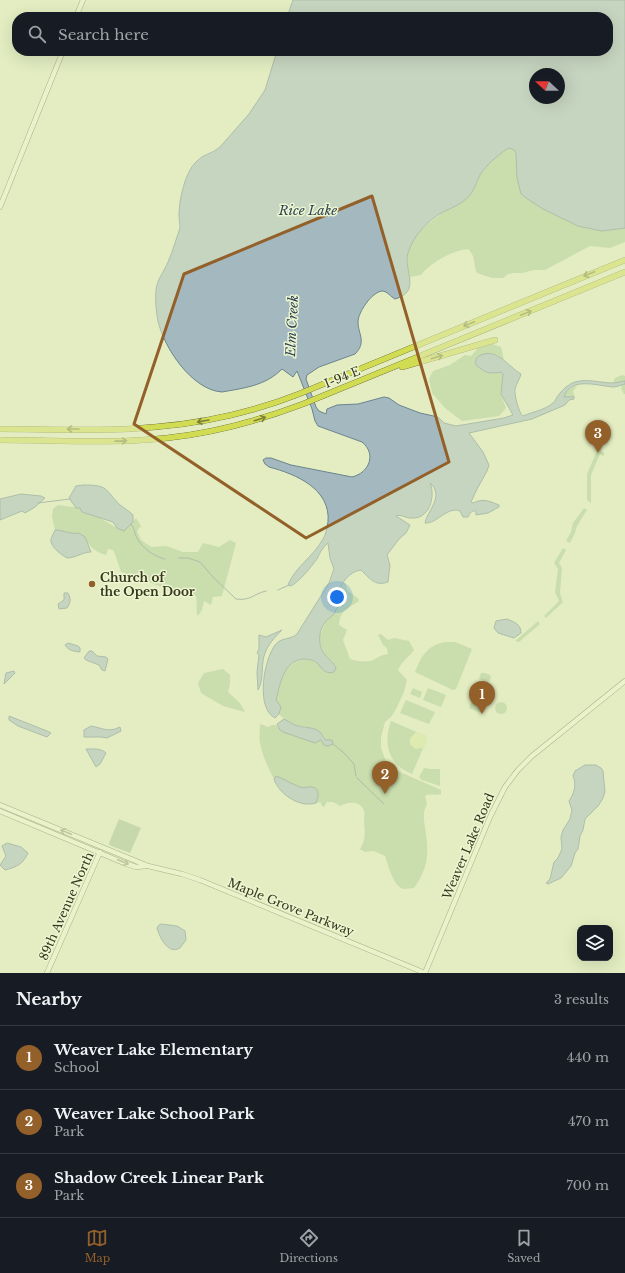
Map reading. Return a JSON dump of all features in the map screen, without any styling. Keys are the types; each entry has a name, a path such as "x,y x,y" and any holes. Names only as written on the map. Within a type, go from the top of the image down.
{"highway":[{"path":"0,429 129,429 167,426 222,417 259,408 299,394 625,260"},
{"path":"373,376 625,272"},
{"path":"373,376 495,340"},
{"name":"I-94 E","path":"26,440 133,441 181,437 210,432 270,416 373,376"},
{"path":"0,440 26,440"},
{"path":"0,443 26,440"}],"main road":[{"path":"78,12 83,0"},
{"path":"0,207 61,56"},
{"name":"Weaver Lake Road","path":"425,973 493,810 505,787 516,772 532,756 625,681"},
{"name":"Maple Grove Parkway","path":"0,805 148,866 200,880 425,973"},
{"name":"Maple Grove Parkway","path":"0,811 136,867 148,866"},
{"name":"89th Avenue North","path":"47,973 102,847"}],"highlighted area":[{"path":"372,196 449,462 306,538 134,424 184,274"}],"shaded area":[{"path":"510,148 516,153 517,178 521,194 543,209 578,226 602,231 625,228 625,242 610,248 590,246 545,270 513,273 508,274 503,278 492,278 477,273 473,257 468,249 456,252 436,262 421,275 410,277 408,263 409,252 413,241 428,224 472,192 487,166 498,155"},
{"path":"492,344 501,347 504,360 497,355 489,354 475,362 476,365 486,372 501,372 504,374 501,394 506,408 499,416 462,421 445,408 432,393 429,379 433,371 450,365 465,355 471,356 478,348"},
{"path":"622,375 625,376 625,394 621,389 622,386 613,383 615,378"},
{"path":"577,386 573,391 574,396 564,397 569,389"},
{"path":"603,421 610,431 601,451 604,453 604,456 600,454 591,475 591,503 587,500 587,474 605,432 600,423"},
{"path":"58,505 80,508 82,512 100,518 117,528 128,527 136,518 141,526 137,531 141,540 151,547 166,546 183,552 198,552 203,543 219,547 230,540 236,543 222,596 213,597 211,605 204,601 202,610 198,616 196,596 190,594 184,589 173,591 121,572 113,550 108,549 106,555 103,554 96,551 85,537 55,530 52,517 53,509"},
{"path":"584,508 587,510 577,526 570,543 566,541 571,532 573,523"},
{"path":"563,548 566,550 559,563 562,568 560,593 563,602 546,618 544,616 559,601 555,592 558,569 554,563"},
{"path":"344,582 347,590 359,599 358,602 345,610 341,616 339,625 347,630 343,640 350,659 367,661 388,654 387,648 383,645 378,635 381,634 388,640 394,638 409,641 414,650 401,664 398,670 407,680 404,692 396,709 391,717 385,722 381,737 381,748 385,759 393,769 441,790 441,794 425,796 427,804 424,812 424,819 427,856 422,875 414,888 404,889 397,884 385,856 374,851 365,852 360,849 365,832 364,812 360,805 350,803 340,806 333,802 327,802 324,807 321,805 321,802 311,804 295,801 283,792 273,778 265,760 260,743 260,724 268,727 276,725 283,732 315,743 321,740 330,741 325,740 324,736 306,727 294,725 284,719 279,714 281,707 276,700 282,676 292,664 300,660 310,660 317,663 330,673 334,672 336,668 332,661 325,655 319,639 325,623 338,606 343,605 340,593"},
{"path":"538,621 540,624 519,642 515,641"},
{"path":"455,642 472,649 456,689 453,690 415,672 426,652 439,643"},
{"path":"223,669 230,675 228,692 240,703 245,712 223,706 201,693 198,683 204,673"},
{"path":"481,673 490,675 491,677 488,683 479,679"},
{"path":"413,688 422,692 420,698 410,694"},
{"path":"428,688 446,695 441,707 423,700"},
{"path":"474,695 487,701 481,713 469,708"},
{"path":"406,700 435,712 429,724 400,713"},
{"path":"501,702 505,704 507,708 505,712 501,714 497,712 495,708 497,704"},
{"path":"391,721 426,736 427,739 412,774 397,765 390,752 388,738"},
{"path":"424,768 440,769 440,786 422,780 419,777"},
{"path":"119,819 141,828 130,853 109,845"}],"sand":[{"path":"416,732 426,736 427,739 423,748 415,749 410,744 410,738"}],"water":[{"name":"Rice Lake","path":"293,0 625,0 625,228 602,231 578,226 543,209 526,198 521,194 517,178 516,153 510,148 507,149 486,167 467,198 437,215 417,235 408,253 407,260 410,286 408,291 395,299 386,292 378,292 366,303 360,313 358,322 361,338 361,346 359,350 355,354 319,367 307,375 306,379 316,407 319,411 326,414 327,409 337,405 358,404 384,397 389,398 399,405 420,413 438,417 444,423 456,426 504,418 513,415 501,394 503,374 501,372 493,373 482,370 476,365 477,358 481,355 492,354 498,356 521,374 515,392 518,408 523,416 550,405 565,388 575,382 588,381 618,383 625,381 625,384 613,387 593,384 578,384 567,390 564,397 574,396 574,399 569,400 565,405 532,419 469,433 483,452 489,465 471,502 492,502 499,505 499,507 488,513 476,515 476,511 473,511 468,517 463,517 460,511 455,510 446,513 434,521 425,523 436,498 434,488 430,483 432,495 430,506 427,511 417,518 400,515 396,516 410,525 406,533 399,539 387,555 390,565 388,582 375,582 361,570 354,572 344,581 340,589 343,606 340,605 333,615 326,621 320,634 321,648 336,668 334,672 331,673 325,671 316,662 309,659 297,660 291,664 287,668 281,681 276,700 281,707 279,714 275,718 269,713 263,694 265,671 268,660 278,642 297,634 329,583 334,569 330,558 328,543 302,577 291,586 288,585 295,573 315,551 324,537 328,522 327,510 324,500 310,485 290,474 269,467 263,460 266,458 271,458 291,465 352,477 363,472 367,467 370,457 367,447 362,442 318,426 297,371 293,377 282,369 261,383 246,387 222,392 211,389 200,384 181,366 173,355 161,332 156,306 156,290 159,279 170,258 180,228 180,202 186,179 192,167 199,159 220,147 249,114 265,90 275,56 613,56 613,12 289,12"},
{"path":"76,486 98,486 105,489 120,505 133,515 133,522 124,531 117,528 113,522 82,512 80,508 76,508 69,498"},
{"path":"21,494 41,496 45,498 25,513 22,511 0,520 0,499"},
{"path":"55,530 79,533 85,537 91,552 67,558 58,552 52,545 51,539"},
{"path":"64,593 68,593 70,602 67,608 59,609 58,604 64,600"},
{"path":"507,619 520,627 521,633 514,638 498,633 494,628 496,621"},
{"path":"282,630 265,652 261,682 258,690 257,672 259,655 257,653 259,649 259,635 266,637"},
{"path":"68,643 78,646 80,648 80,652 70,650 65,645"},
{"path":"89,651 92,651 97,656 106,657 108,659 105,671 102,670 99,665 84,658"},
{"path":"14,671 15,673 4,684 6,673"},
{"path":"9,716 51,733 47,737 18,726 9,720"},
{"path":"284,719 292,724 317,730 325,740 332,740 333,744 328,746 324,745 321,740 315,743 283,732 277,724"},
{"path":"91,726 106,730 112,730 120,727 121,731 107,738 84,737 84,730"},
{"path":"86,749 104,751 106,753 100,764 96,767"},
{"path":"585,765 596,765 601,768 603,771 605,792 598,806 585,819 578,849 575,853 571,866 561,878 548,884 546,883 550,879 554,862 558,858 562,849 561,837 563,830 570,819 572,810 569,801 574,792 575,786 573,776 575,771"},
{"path":"276,776 303,788 311,787 317,789 318,794 316,803 310,804 297,802 285,795 280,790 274,779"},
{"path":"7,843 21,847 28,853 24,860 19,864 13,868 5,870 0,865 6,856 2,846"},
{"path":"161,924 177,926 185,931 186,940 180,948 176,950 172,949 165,944 157,928"}],"waterway":[{"path":"38,503 70,499"},
{"path":"131,524 139,542 145,549 165,559"},
{"path":"179,558 188,558 200,562 236,599 249,598 266,591"},
{"path":"278,590 289,585"},
{"path":"333,744 354,764 356,776"},
{"path":"357,778 384,804"}],"place":[{"name":"Shadow Creek Linear Park","path":"598,453"},
{"name":"Church of the Open Door","path":"92,584"},
{"name":"Weaver Lake Elementary","path":"482,714"},
{"name":"Weaver Lake School Park","path":"385,794"}],"water label":[{"name":"Elm Creek","path":"292,326"}]}
